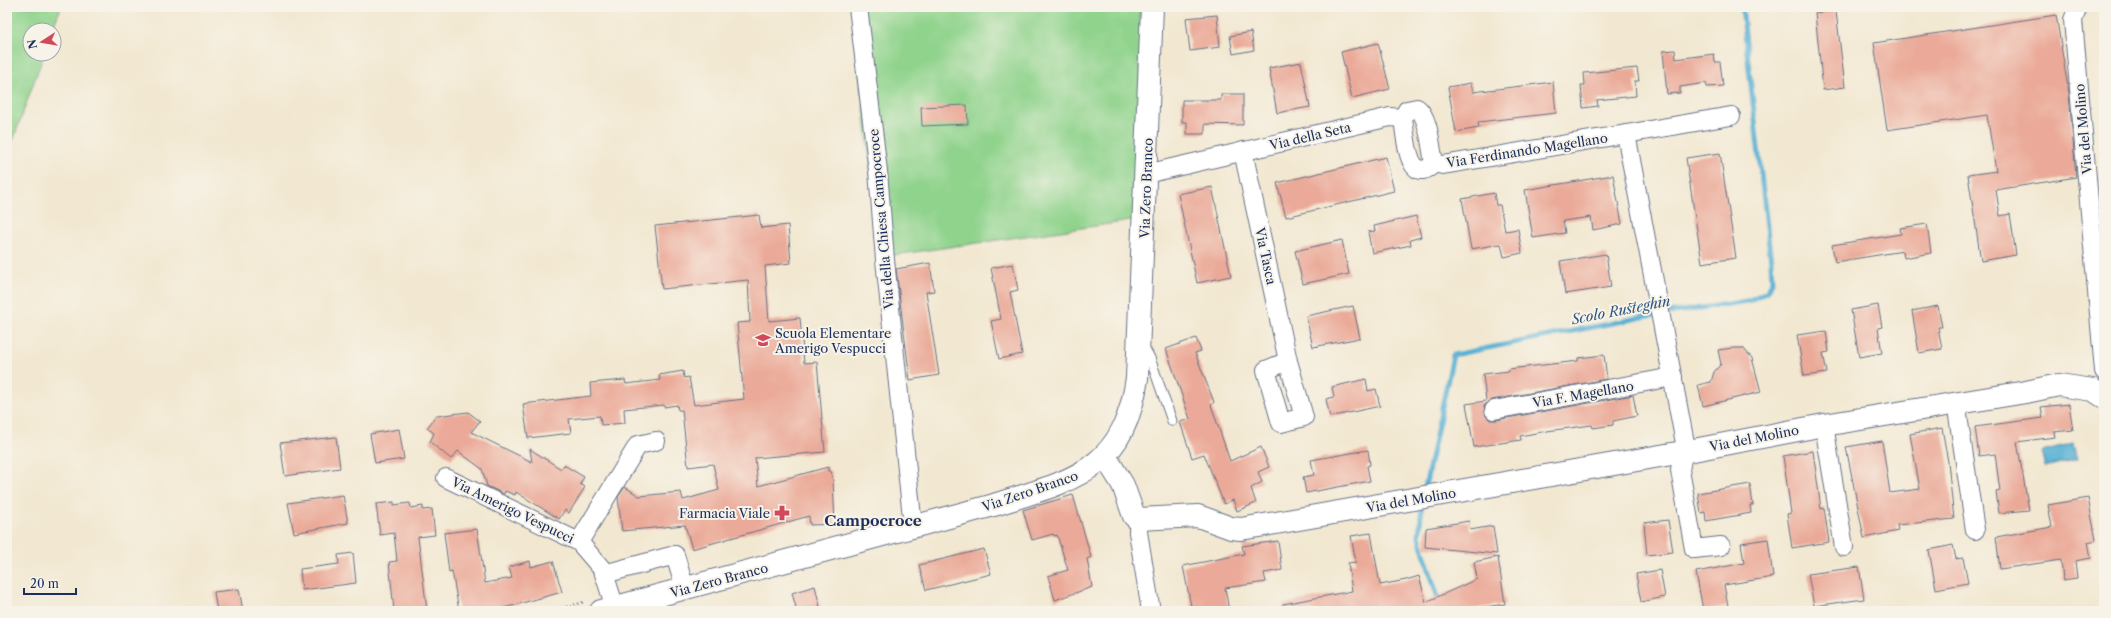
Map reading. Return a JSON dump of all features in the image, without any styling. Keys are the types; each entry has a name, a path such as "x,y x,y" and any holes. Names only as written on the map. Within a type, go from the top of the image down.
{"street":[{"name":"Via della Chiesa Campocroce","path":"858,7 875,143 884,231 885,260 913,527"},
{"name":"Via Zero Branco","path":"608,609 913,527 1055,485 1077,477 1104,456 1118,439 1131,410 1136,384 1139,347 1152,7"},
{"name":"Via del Molino","path":"2078,7 2073,20 2104,371"},
{"name":"Via Ferdinando Magellano","path":"1403,118 1407,110 1417,108 1422,111 1426,119 1434,163 1443,165 1732,116"},
{"name":"Via della Seta","path":"1146,174 1390,117 1403,118"},
{"name":"Via Ferdinando Magellano","path":"1626,134 1685,443 1683,452"},
{"name":"Via Tasca","path":"1243,151 1288,361"},
{"name":"Via F. Magellano","path":"1494,410 1673,377"},
{"name":"Via del Molino","path":"1139,519 1198,516 1231,528 1241,529 1683,452 1824,425 1956,402 2026,392 2059,385 2100,388"},
{"path":"1956,402 1975,530"},
{"path":"1824,425 1844,547"},
{"name":"Via Amerigo Vespucci","path":"579,542 638,446 656,442"},
{"path":"1683,452 1680,470 1694,549 1721,546"},
{"path":"1104,456 1123,485 1134,516 1139,519 1138,532 1151,611"},
{"name":"Via Amerigo Vespucci","path":"446,478 579,542 603,570 608,609"},
{"path":"604,574 675,555 685,589"}],"lane":[{"path":"1139,347 1145,349 1150,358 1172,421"}],"green space":[{"path":"7,7 61,7 55,22 22,22 22,62 41,62 7,157"},
{"path":"853,7 1143,7 1137,220 880,257"}],"water":[{"path":"2073,444 2077,459 2045,467 2041,452"}],"building":[{"path":"1836,11 1845,87 1823,90 1815,13"},
{"path":"1217,15 1220,47 1190,51 1186,18"},
{"path":"2056,15 2069,94 2076,177 1996,190 2000,216 2010,214 2016,255 1981,261 1968,175 1996,171 1987,115 1887,130 1874,43"},
{"path":"1251,32 1254,50 1233,54 1230,36"},
{"path":"1378,43 1390,89 1352,98 1341,52"},
{"path":"1675,50 1676,59 1714,54 1715,62 1720,62 1723,86 1707,87 1706,83 1680,87 1680,93 1667,94 1663,51"},
{"path":"1301,62 1310,107 1277,113 1269,68"},
{"path":"1637,68 1639,81 1635,81 1636,96 1597,100 1598,106 1583,108 1581,85 1585,85 1584,73"},
{"path":"1553,82 1556,113 1478,122 1479,128 1456,132 1448,87 1471,83 1473,92"},
{"path":"1221,94 1243,94 1243,125 1205,124 1205,134 1187,134 1187,122 1182,122 1182,100 1221,100"},
{"path":"967,105 968,124 922,126 921,107"},
{"path":"1720,153 1736,258 1702,263 1686,158"},
{"path":"1386,157 1394,191 1286,217 1277,183"},
{"path":"1613,175 1622,224 1593,230 1591,217 1563,221 1565,233 1533,238 1525,190"},
{"path":"1212,187 1231,276 1197,283 1178,194"},
{"path":"1494,193 1496,205 1500,205 1505,231 1518,229 1522,253 1504,257 1501,244 1471,249 1462,199"},
{"path":"759,215 761,228 788,225 791,263 765,266 769,321 800,318 804,363 817,362 825,452 755,458 758,486 828,467 828,471 831,471 833,481 835,524 810,525 809,516 692,549 685,525 622,531 618,497 625,487 639,496 681,492 683,500 719,490 713,464 688,467 682,410 678,410 677,405 624,409 625,423 601,425 600,416 569,419 571,433 528,438 523,404 591,396 590,383 625,380 626,384 660,380 659,375 683,371 684,378 689,377 694,405 744,399 737,323 750,322 748,280 662,289 655,226"},
{"path":"1416,216 1421,237 1410,240 1411,245 1372,253 1368,232 1375,231 1374,226"},
{"path":"1927,224 1931,253 1904,258 1903,251 1835,262 1832,245 1901,234 1900,228"},
{"path":"1342,240 1349,274 1303,284 1295,251"},
{"path":"1606,254 1611,287 1565,294 1560,261"},
{"path":"930,263 934,291 926,292 939,375 910,380 896,269"},
{"path":"1013,264 1018,290 1010,292 1022,354 999,359 991,321 1001,319 991,268"},
{"path":"1878,305 1882,327 1878,328 1882,353 1859,357 1851,310"},
{"path":"1353,306 1360,338 1313,347 1306,316"},
{"path":"1938,306 1942,327 1938,327 1942,349 1919,353 1912,311"},
{"path":"1826,331 1829,352 1823,353 1827,373 1804,376 1797,335"},
{"path":"1196,338 1201,351 1195,353 1214,402 1211,405 1230,461 1261,447 1269,467 1258,472 1262,482 1251,488 1256,503 1237,511 1233,500 1224,504 1204,454 1192,458 1180,422 1190,419 1166,349"},
{"path":"1743,348 1752,358 1761,392 1703,406 1698,385 1711,382 1714,372 1721,364 1718,350"},
{"path":"1604,355 1607,379 1492,400 1484,406 1486,416 1490,420 1496,420 1633,395 1637,416 1613,421 1613,425 1593,428 1592,425 1547,431 1520,436 1521,440 1474,447 1466,404 1486,401 1483,374 1509,371 1509,369 1578,361 1578,358"},
{"path":"1366,379 1368,391 1376,389 1380,406 1330,417 1326,399 1334,397 1332,387"},
{"path":"2069,404 2073,430 2054,432 2055,437 2017,442 2029,510 1999,513 1996,492 2000,491 1995,454 1979,456 1975,427 2043,418 2041,407"},
{"path":"468,412 480,421 471,432 532,462 530,449 561,469 564,465 584,477 580,484 585,487 569,513 565,510 559,519 516,492 515,495 505,491 504,494 487,486 482,469 458,451 451,459 430,442 434,433 427,428 436,416"},
{"path":"1942,428 1948,462 1954,519 1897,525 1898,531 1864,538 1846,447 1882,441 1890,493 1920,489 1910,434"},
{"path":"399,429 404,459 375,463 370,434"},
{"path":"336,437 340,468 285,476 280,443"},
{"path":"1368,450 1370,465 1367,466 1370,481 1306,493 1303,477 1314,475 1311,460"},
{"path":"1813,451 1821,509 1824,508 1829,542 1792,548 1787,514 1791,513 1783,456"},
{"path":"1750,484 1753,505 1750,505 1751,513 1706,521 1705,512 1701,513 1698,493"},
{"path":"343,495 348,523 294,533 288,503"},
{"path":"1073,495 1091,557 1087,559 1092,587 1055,600 1048,576 1068,570 1057,535 1054,536 1053,534 1032,540 1023,510"},
{"path":"2088,498 2096,540 2088,542 2091,558 2075,561 2077,578 2063,580 2061,560 2000,569 1996,537 2052,527 2048,505"},
{"path":"394,502 394,505 410,503 411,508 423,506 423,510 432,509 435,535 418,537 427,611 394,611 389,562 397,561 394,533 380,535 376,504"},
{"path":"1668,520 1673,552 1647,555 1644,523"},
{"path":"1469,521 1470,530 1493,526 1497,554 1425,547 1426,528"},
{"path":"477,529 485,583 512,578 509,567 530,561 531,567 553,561 562,592 493,611 459,611 452,571 449,572 444,533"},
{"path":"1371,533 1380,585 1419,576 1426,602 1477,579 1474,562 1498,557 1505,604 1460,611 1283,611 1283,604 1352,591 1348,563 1356,562 1351,536"},
{"path":"1768,539 1773,577 1724,585 1728,606 1703,610 1696,572 1744,563 1741,543"},
{"path":"1278,541 1282,570 1264,573 1266,582 1225,588 1229,611 1192,611 1183,566 1244,554 1242,546"},
{"path":"1953,545 1956,559 1963,558 1968,583 1936,589 1929,550"},
{"path":"984,549 991,574 926,590 919,565"},
{"path":"353,553 356,583 302,590 300,569 339,564 338,555"},
{"path":"1859,567 1864,599 1814,606 1808,574"},
{"path":"1660,570 1665,597 1641,602 1636,574"},
{"path":"815,586 821,611 797,611 792,593"},
{"path":"239,589 243,611 217,611 214,592"}],"waterway":[{"name":"Scolo Rusteghin","path":"1424,492 1453,355 1648,316 1748,301 1768,291 1772,282 1771,262 1742,7"},
{"name":"Scolo Rusteghin","path":"1422,504 1419,537 1442,611"}],"place":[{"name":"Scuola Elementare Amerigo Vespucci","path":"763,340"},
{"name":"Farmacia Viale","path":"782,513"}],"district":[{"name":"Campocroce","path":"873,521"}]}
